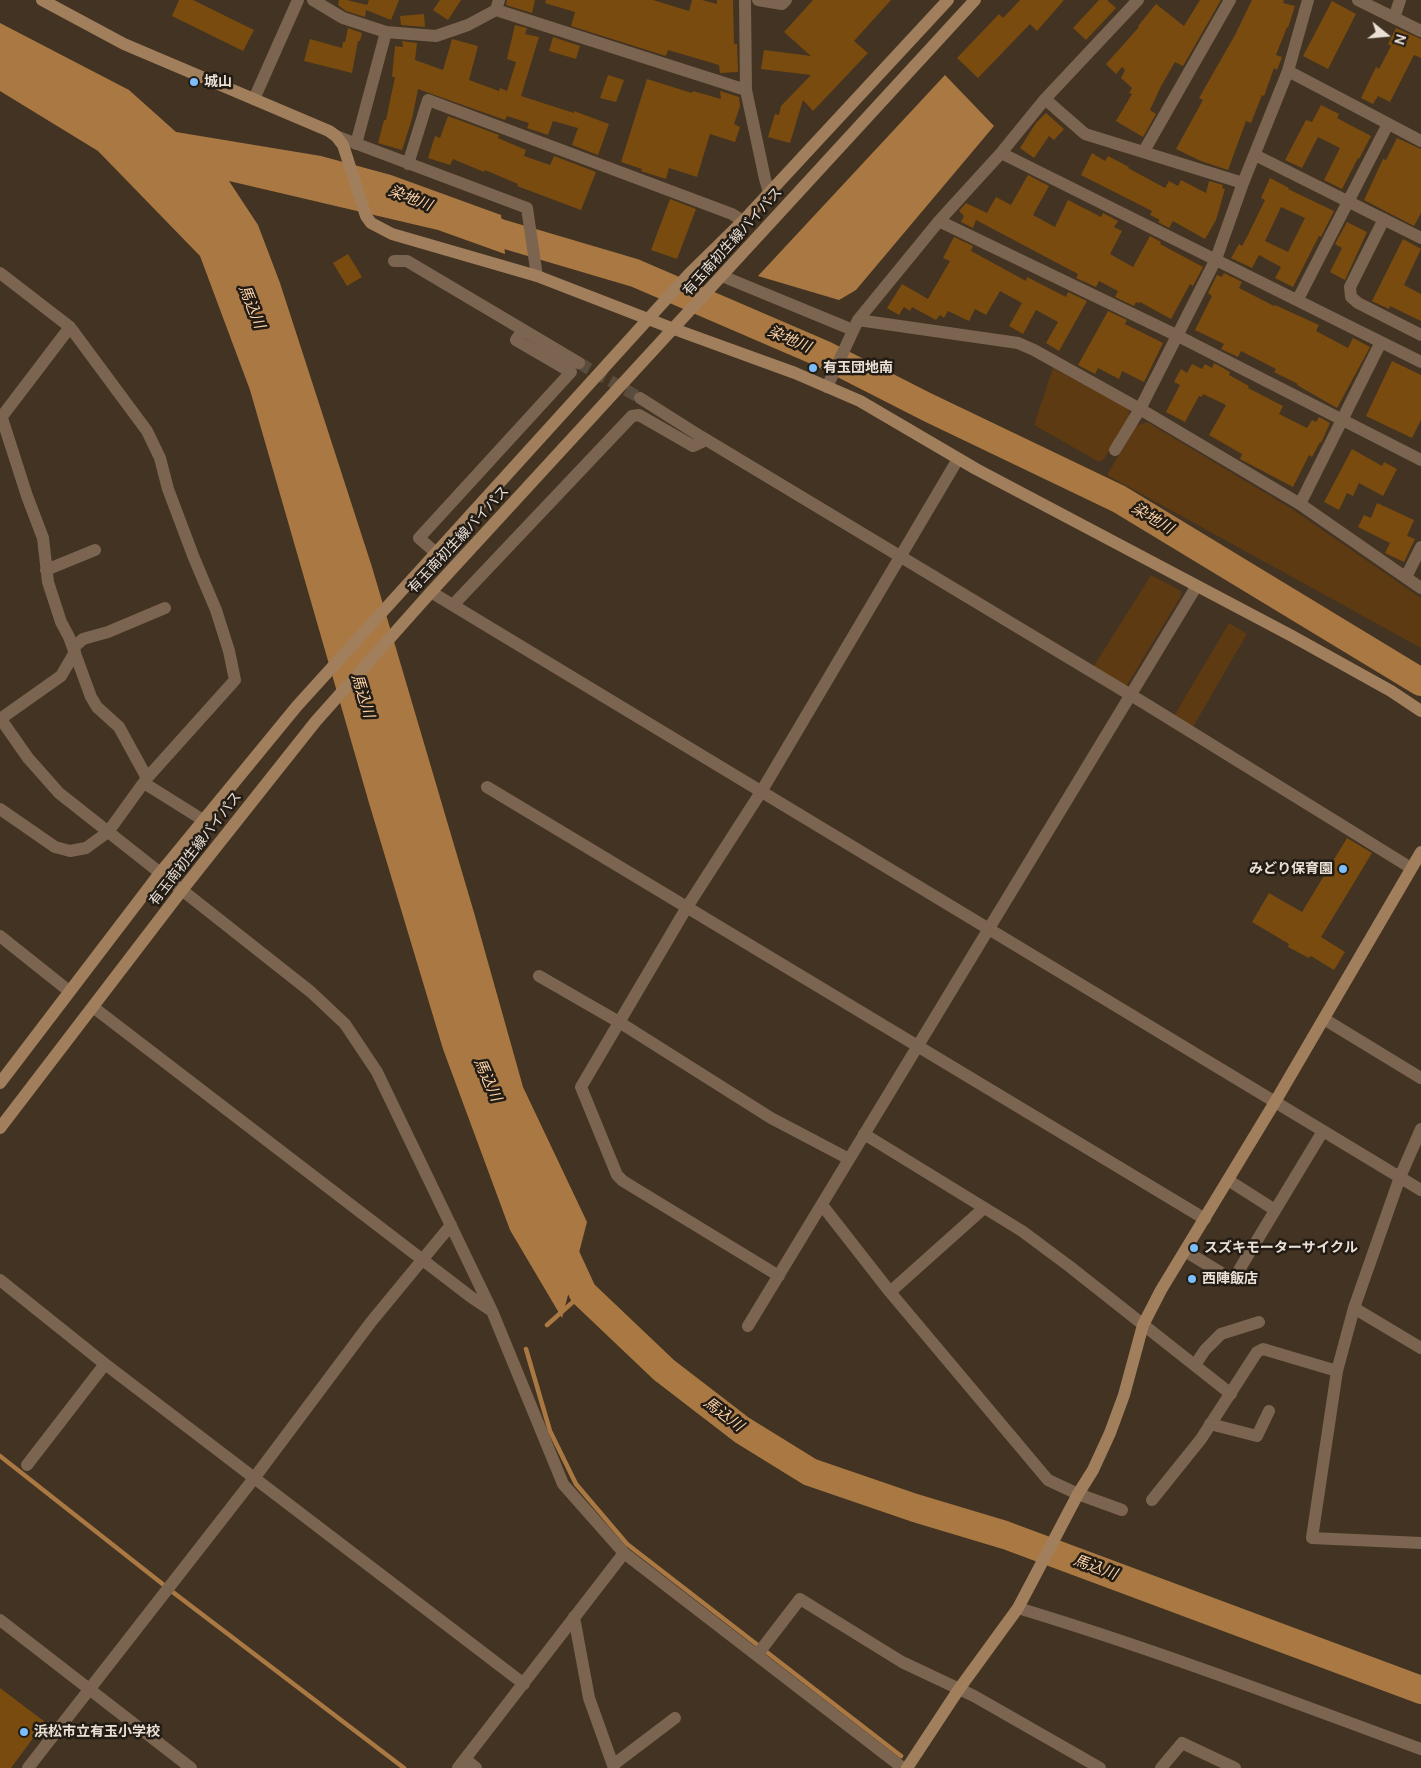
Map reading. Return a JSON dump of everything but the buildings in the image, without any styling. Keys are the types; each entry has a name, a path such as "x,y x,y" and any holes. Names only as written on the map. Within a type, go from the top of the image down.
{"street":[{"path":"42,0 124,44 329,131 336,136 527,208 537,276"},
{"path":"254,99 298,0"},
{"path":"313,0 343,18 386,32 436,36 468,25 498,5 746,90"},
{"path":"745,0 746,90 769,192"},
{"path":"758,0 782,4 786,0"},
{"name":"有玉南初生線バイパス","path":"0,1083 160,873 302,701 435,552 689,274 743,221 948,0"},
{"name":"有玉南初生線バイパス","path":"0,1128 182,890 316,721 431,592 975,0"},
{"path":"1144,151 1230,0"},
{"path":"1115,450 1140,409 1216,259 1243,183 1288,71 1308,0"},
{"path":"1358,0 1421,31"},
{"path":"1394,18 1400,0"},
{"path":"828,384 855,325 939,221 1001,153 1045,99 1132,2"},
{"path":"356,144 386,32"},
{"path":"1288,71 1421,141"},
{"path":"1045,99 1085,134 1243,183"},
{"path":"408,164 428,100 732,214 743,221"},
{"path":"1298,300 1388,124"},
{"path":"336,136 343,145 366,216 372,223 392,234 537,276 652,315 795,373 828,384 958,459 1383,687 1421,711"},
{"path":"1001,153 1421,362"},
{"path":"1255,155 1421,238"},
{"path":"1384,219 1350,287 1351,297 1358,303 1421,335"},
{"path":"939,221 1178,336 1421,460"},
{"path":"394,261 407,261 579,363"},
{"path":"0,273 70,327 147,431 160,458 168,489 216,610 235,680 145,780 108,832 86,848 70,851 55,847 0,809"},
{"path":"718,280 855,325 1018,343 1054,360 1140,409 1300,504 1421,588"},
{"path":"70,327 1,419 43,538 48,582 61,622 74,650 91,697 98,707 119,727 145,780 204,820"},
{"path":"435,552 419,538 570,372 516,340 523,330"},
{"path":"1300,504 1381,342"},
{"path":"640,398 706,440 900,556 1411,868"},
{"path":"454,605 632,416 639,415 693,446 706,440"},
{"path":"779,1276 623,1181 617,1175 581,1087 687,907 761,792 958,459"},
{"path":"1406,577 1421,547"},
{"path":"46,570 95,550"},
{"path":"748,1326 1196,587"},
{"path":"431,592 1421,1190"},
{"path":"165,608 108,632 84,639 74,650 61,676 0,718 28,758 59,793 311,992 345,1024 377,1072 492,1311 563,1484 624,1553 903,1768"},
{"path":"487,787 1205,1219"},
{"path":"907,1768 959,1689 1018,1608 1078,1494 1093,1470 1119,1410 1143,1325 1421,852"},
{"path":"0,936 69,991"},
{"path":"539,976 618,1022 771,1118 849,1159"},
{"path":"93,1007 471,1297 492,1311"},
{"path":"1324,1019 1421,1078"},
{"path":"1421,1129 1400,1177 1354,1308 1337,1371 1312,1538 1421,1543"},
{"path":"1185,1251 1233,1280 1323,1131"},
{"path":"864,1134 1022,1231 1062,1260 1231,1394"},
{"path":"1228,1180 1274,1210"},
{"path":"822,1205 890,1292 1048,1480 1078,1494 1122,1510"},
{"path":"890,1292 984,1208"},
{"path":"28,1768 255,1477 371,1322 451,1225"},
{"path":"0,1280 105,1364 524,1684"},
{"path":"1354,1308 1421,1348"},
{"path":"1194,1364 1221,1334 1259,1322"},
{"path":"1152,1500 1201,1439 1257,1352 1263,1349 1337,1371"},
{"path":"27,1465 105,1364"},
{"path":"1210,1424 1257,1436 1269,1411"},
{"path":"476,1768 461,1764 624,1553"},
{"path":"757,1655 800,1599 902,1662 959,1689 1100,1768"},
{"path":"1018,1608 1097,1633 1421,1749"},
{"path":"574,1617 589,1698 613,1767 675,1718"},
{"path":"0,1620 190,1768"},
{"path":"1161,1768 1182,1743 1235,1768"}],"shaded area":[{"path":"1053,368 1129,409 1129,419 1104,459 1099,462 1034,425"},
{"path":"1147,422 1292,509 1421,598 1421,648 1107,475 1136,426"},
{"path":"1151,575 1181,591 1181,596 1127,685 1121,686 1092,669"},
{"path":"1229,623 1247,634 1193,727 1174,716"}],"water":[{"path":"0,23 129,90 176,132 321,156 391,175 501,215 505,254 438,230 229,181 258,225 280,283 372,567 475,916 523,1087 587,1222 562,1318 510,1230 443,1049 369,803 250,390 200,256 98,151 0,91"},
{"path":"945,75 994,126 856,290 839,300 758,276"}],"waterway":[{"name":"染地川","path":"468,221 503,234 635,273 823,354 927,407 1119,499 1421,682"},
{"name":"馬込川","path":"558,1239 583,1293 664,1370 742,1430 810,1472 915,1508 1005,1535 1421,1690"},
{"path":"547,1325 583,1293"},
{"path":"526,1349 550,1431 576,1484 627,1544 901,1756"},
{"path":"0,1456 174,1593 404,1768"}],"tunnel":[{"path":"579,363 640,398"}],"place":[{"name":"城山","path":"194,82"},
{"name":"有玉団地南","path":"813,368"},
{"name":"みどり保育園","path":"1343,869"},
{"name":"スズキモーターサイクル","path":"1194,1248"},
{"name":"西陣飯店","path":"1192,1279"},
{"name":"浜松市立有玉小学校","path":"24,1732"}]}
